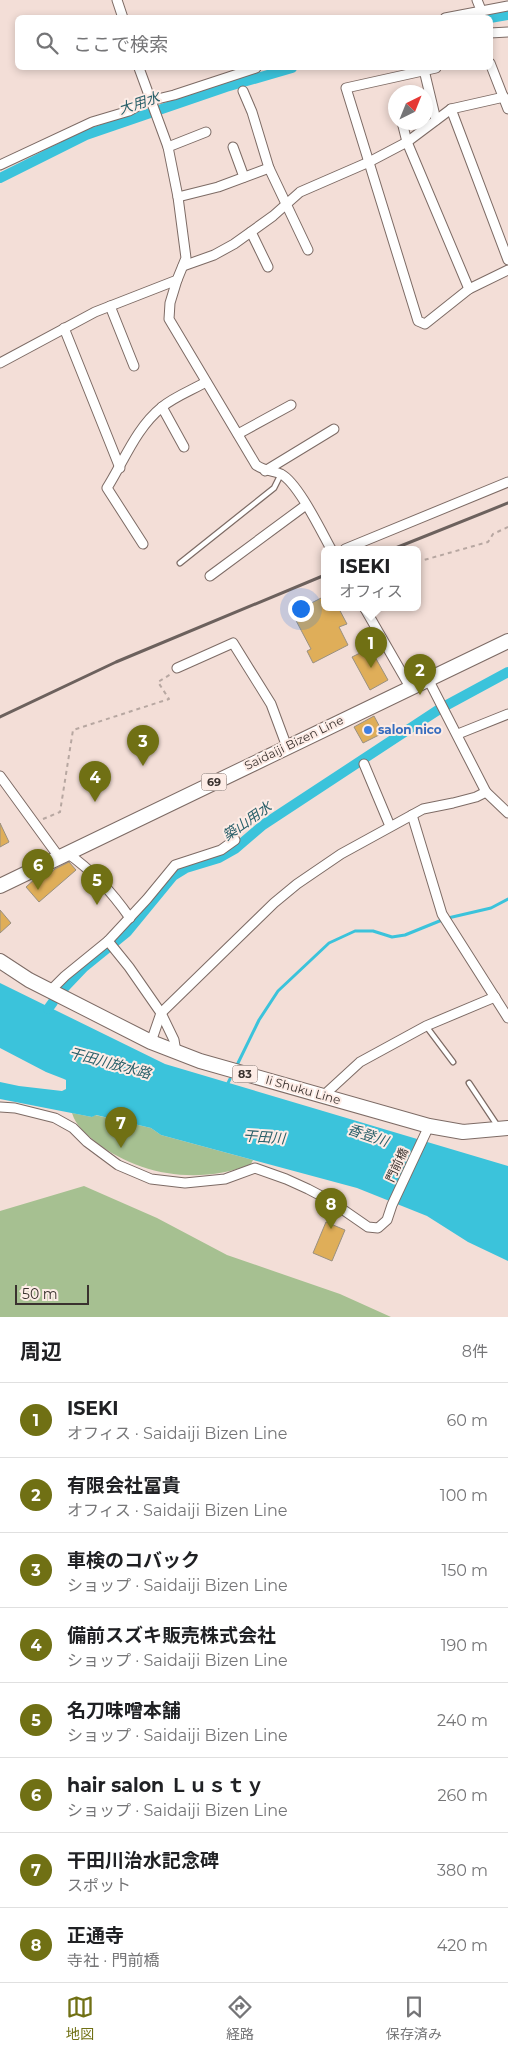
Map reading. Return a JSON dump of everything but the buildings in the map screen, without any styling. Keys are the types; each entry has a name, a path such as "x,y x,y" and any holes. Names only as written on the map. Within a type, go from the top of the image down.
{"main road":[{"name":"Saidaiji Bizen Line","path":"0,886 508,641"},
{"name":"Ii Shuku Line","path":"0,960 28,980 50,992 152,1042 200,1061 324,1096 426,1131 463,1132 504,1128"}],"street":[{"path":"117,0 122,15"},
{"path":"476,13 477,0"},
{"path":"464,15 508,6"},
{"path":"493,33 508,32"},
{"path":"140,70 168,148 178,197 186,258 170,303 169,319 256,464 265,471 281,474 292,483 329,546"},
{"path":"0,165 92,122 250,70"},
{"path":"436,120 424,70 346,88 418,321 425,324 469,289 508,270"},
{"path":"493,70 508,109"},
{"path":"243,91 252,112 269,168 308,250"},
{"path":"183,266 214,255 234,244 273,216 300,192 369,162 406,142 451,109 504,97"},
{"path":"451,109 508,260"},
{"path":"404,130 406,142 469,289"},
{"path":"168,148 206,132"},
{"path":"233,147 244,177"},
{"path":"178,197 218,187 269,168"},
{"path":"251,232 268,267"},
{"path":"0,363 64,328 110,306 177,280"},
{"path":"110,306 134,366"},
{"path":"64,328 120,468"},
{"path":"143,544 107,488 120,468 135,437 162,407 206,382"},
{"path":"238,434 290,405"},
{"path":"162,407 184,447"},
{"path":"265,471 334,429"},
{"path":"352,546 508,482"},
{"path":"210,576 306,505"},
{"path":"366,611 410,687"},
{"path":"178,668 233,642 271,704 287,747"},
{"path":"428,679 458,734 486,792 508,813"},
{"path":"458,734 508,714"},
{"path":"364,764 390,826"},
{"path":"0,776 34,822 63,855 82,863 110,890 130,918"},
{"path":"152,1042 161,1013 274,903 297,884 341,854 423,809 460,801 486,792"},
{"path":"412,815 442,914 508,1018"},
{"path":"50,992 65,976 111,944 130,918 175,865 221,850 235,840"},
{"path":"111,944 161,1013 174,1040 176,1052"},
{"path":"324,1096 360,1062 426,1026 495,997"},
{"name":"門前橋","path":"0,1107 15,1108 55,1118 74,1128 87,1142 118,1165 151,1179 185,1183 217,1180 225,1179 254,1168 308,1188 368,1227 378,1228 387,1220 426,1131"}],"lane":[{"path":"180,563 274,488 281,474"},
{"path":"426,1026 452,1062"},
{"path":"469,1083 504,1128"}],"path":[{"path":"421,561 488,542 493,534 508,528"},
{"path":"34,822 60,812 73,730 169,699 158,682 175,672 178,668"}],"green space":[{"path":"72,1113 92,1117 95,1115 151,1128 161,1135 253,1160 251,1164 211,1174 170,1174 150,1169 131,1163 113,1154 96,1142 79,1126"},
{"path":"84,1186 157,1218 227,1255 340,1294 391,1317 0,1317 0,1211"}],"water":[{"path":"0,983 165,1064 508,1166 508,1261 468,1242 427,1216 357,1188 161,1135 151,1128 96,1115 92,1117 0,1099 0,1082 62,1091 66,1089 66,1080 46,1072 0,1048"}],"waterway":[{"name":"大用水","path":"493,18 508,15"},
{"name":"大用水","path":"0,178 86,135 226,87 285,70"},
{"name":"築山用水","path":"447,705 508,672"},
{"name":"築山用水","path":"64,988 84,967 127,932 173,876 186,868 219,858 235,849 263,825 438,710"},
{"path":"448,918 491,908 508,899"},
{"path":"238,1063 259,1020 278,991 329,943 355,931 373,931 392,937 405,935 442,920"},
{"name":"築山用水","path":"48,1009 53,1002"},
{"path":"226,1087 230,1079"}],"railway":[{"path":"400,546 508,503"},
{"path":"0,717 116,662 321,577"}],"place":[{"name":"ISEKI","path":"371,668"},
{"name":"有限会社冨貴","path":"420,695"},
{"name":"salon nico","path":"368,730"},
{"name":"車検のコバック","path":"143,766"},
{"name":"備前スズキ販売株式会社","path":"95,802"},
{"name":"hair salon Ｌｕｓｔｙ","path":"38,890"},
{"name":"名刀味噌本舗","path":"97,905"},
{"name":"干田川治水記念碑","path":"121,1148"},
{"name":"正通寺","path":"331,1229"}],"water label":[{"name":"干田川放水路","path":"110,1063"},
{"name":"香登川","path":"368,1135"},
{"name":"干田川","path":"264,1137"}]}
